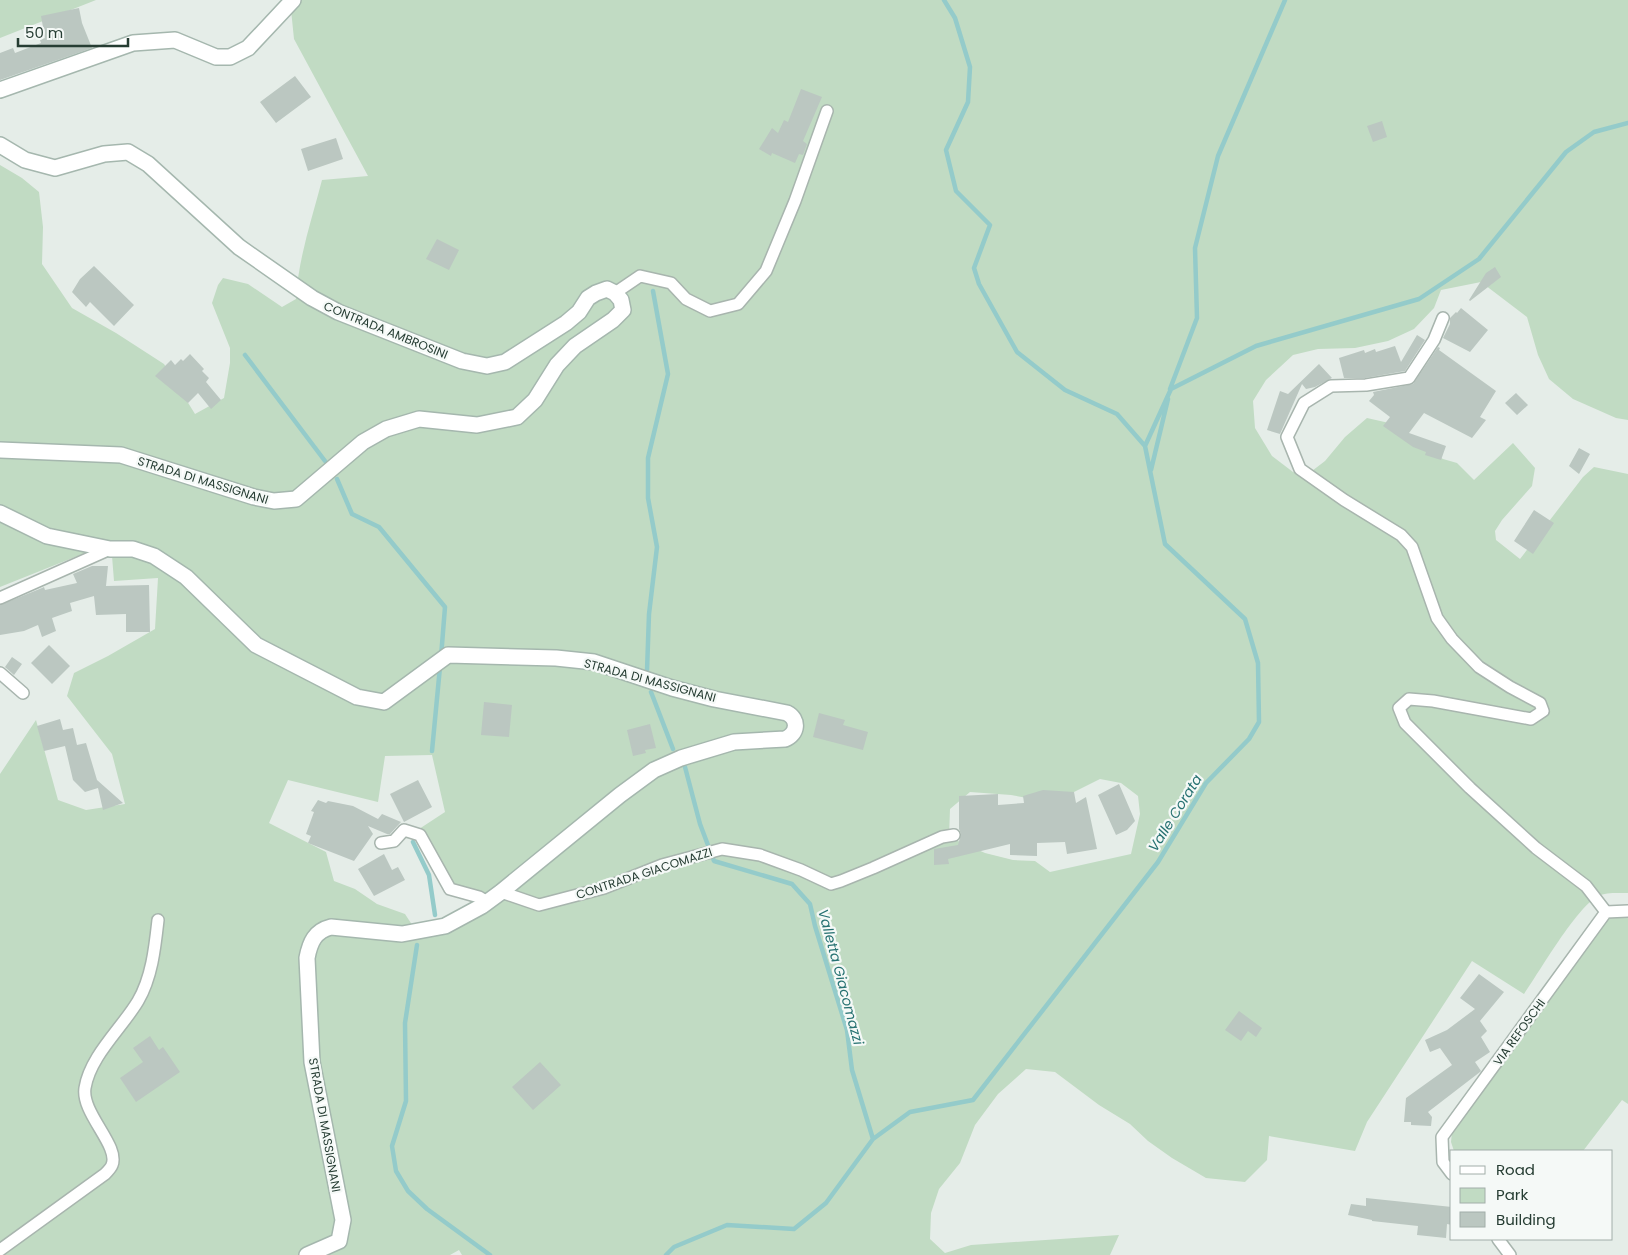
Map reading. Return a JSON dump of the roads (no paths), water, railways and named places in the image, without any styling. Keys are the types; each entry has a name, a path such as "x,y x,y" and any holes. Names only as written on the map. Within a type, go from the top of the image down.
{"street":[{"path":"0,90 133,43 174,40 216,57 230,57 248,48 293,0"},
{"path":"618,296 640,276 671,283 686,299 710,311 738,304 766,271 795,201 827,111"},
{"name":"CONTRADA AMBROSINI","path":"0,144 25,160 55,168 104,154 128,152 148,164 239,247 312,298 338,312 462,361 487,366 505,362 566,323 579,312 588,298 596,293 607,289 618,296"},
{"name":"STRADA DI MASSIGNANI","path":"0,450 121,455 254,497 274,501 296,499 362,442 386,429 420,420 477,425 517,417 535,400 557,365 575,346 613,320 623,310 618,296"},
{"path":"1443,318 1434,340 1408,378 1366,385 1331,386 1304,403 1287,437 1300,469 1344,500 1401,535 1412,547 1437,618 1452,639 1479,667 1510,688 1540,703 1543,711 1531,719 1433,701 1409,699 1400,708 1406,723 1470,788 1536,848 1586,886 1606,912 1628,911"},
{"name":"STRADA DI MASSIGNANI","path":"0,513 47,536 110,549 133,549 154,556 186,577 256,645 357,697 384,702 448,655 556,658 594,662 672,688 714,699 786,713 795,722 795,731 789,737 734,742 680,758 654,770 620,795 501,892 445,926 402,934 331,927 322,929 310,942 307,958 312,1062 343,1220 339,1241 308,1255"},
{"path":"0,598 110,549"},
{"path":"0,673 23,694"},
{"path":"381,843 394,841 404,830 420,835 450,889 479,897 487,902"},
{"name":"CONTRADA GIACOMAZZI","path":"501,892 539,904 604,888 662,865 722,848 760,855 801,870 831,884 873,868 942,837 954,835"},
{"name":"VIA REFOSCHI","path":"1450,1171 1443,1162 1442,1137 1606,912"},
{"path":"0,1250 105,1174 112,1165 113,1153 86,1105 84,1089 90,1072 102,1050 139,999 148,979 158,920"},
{"path":"1499,1240 1510,1255"}],"waterway":[{"name":"Valle Corata","path":"666,1255 674,1247 727,1225 794,1229 826,1203 873,1139 910,1112 973,1100 1158,862 1206,783 1249,739 1259,722 1258,663 1245,619 1165,544 1145,446 1117,414 1065,390 1017,352 979,284 974,268 990,225 956,191 946,150 968,102 970,67 955,18 944,0"},
{"path":"1170,389 1197,318 1195,248 1218,156 1285,0"},
{"path":"1145,446 1171,389 1256,346 1419,299 1479,259 1566,152 1594,132 1628,123"},
{"name":"Valletta Giacomazzi","path":"647,671 649,614 657,547 648,498 648,458 668,374 653,291"},
{"path":"245,355 325,461"},
{"path":"1151,470 1168,399"},
{"path":"337,479 352,514 379,527 445,607 441,657"},
{"path":"432,751 440,667"},
{"name":"Valletta Giacomazzi","path":"651,692 673,749"},
{"name":"Valletta Giacomazzi","path":"685,767 700,824 714,861 792,884 810,904 847,1030 852,1070 873,1139"},
{"path":"413,842 429,875 435,915"},
{"path":"417,945 405,1023 406,1101 392,1146 396,1171 408,1191 427,1209 490,1255"}]}
